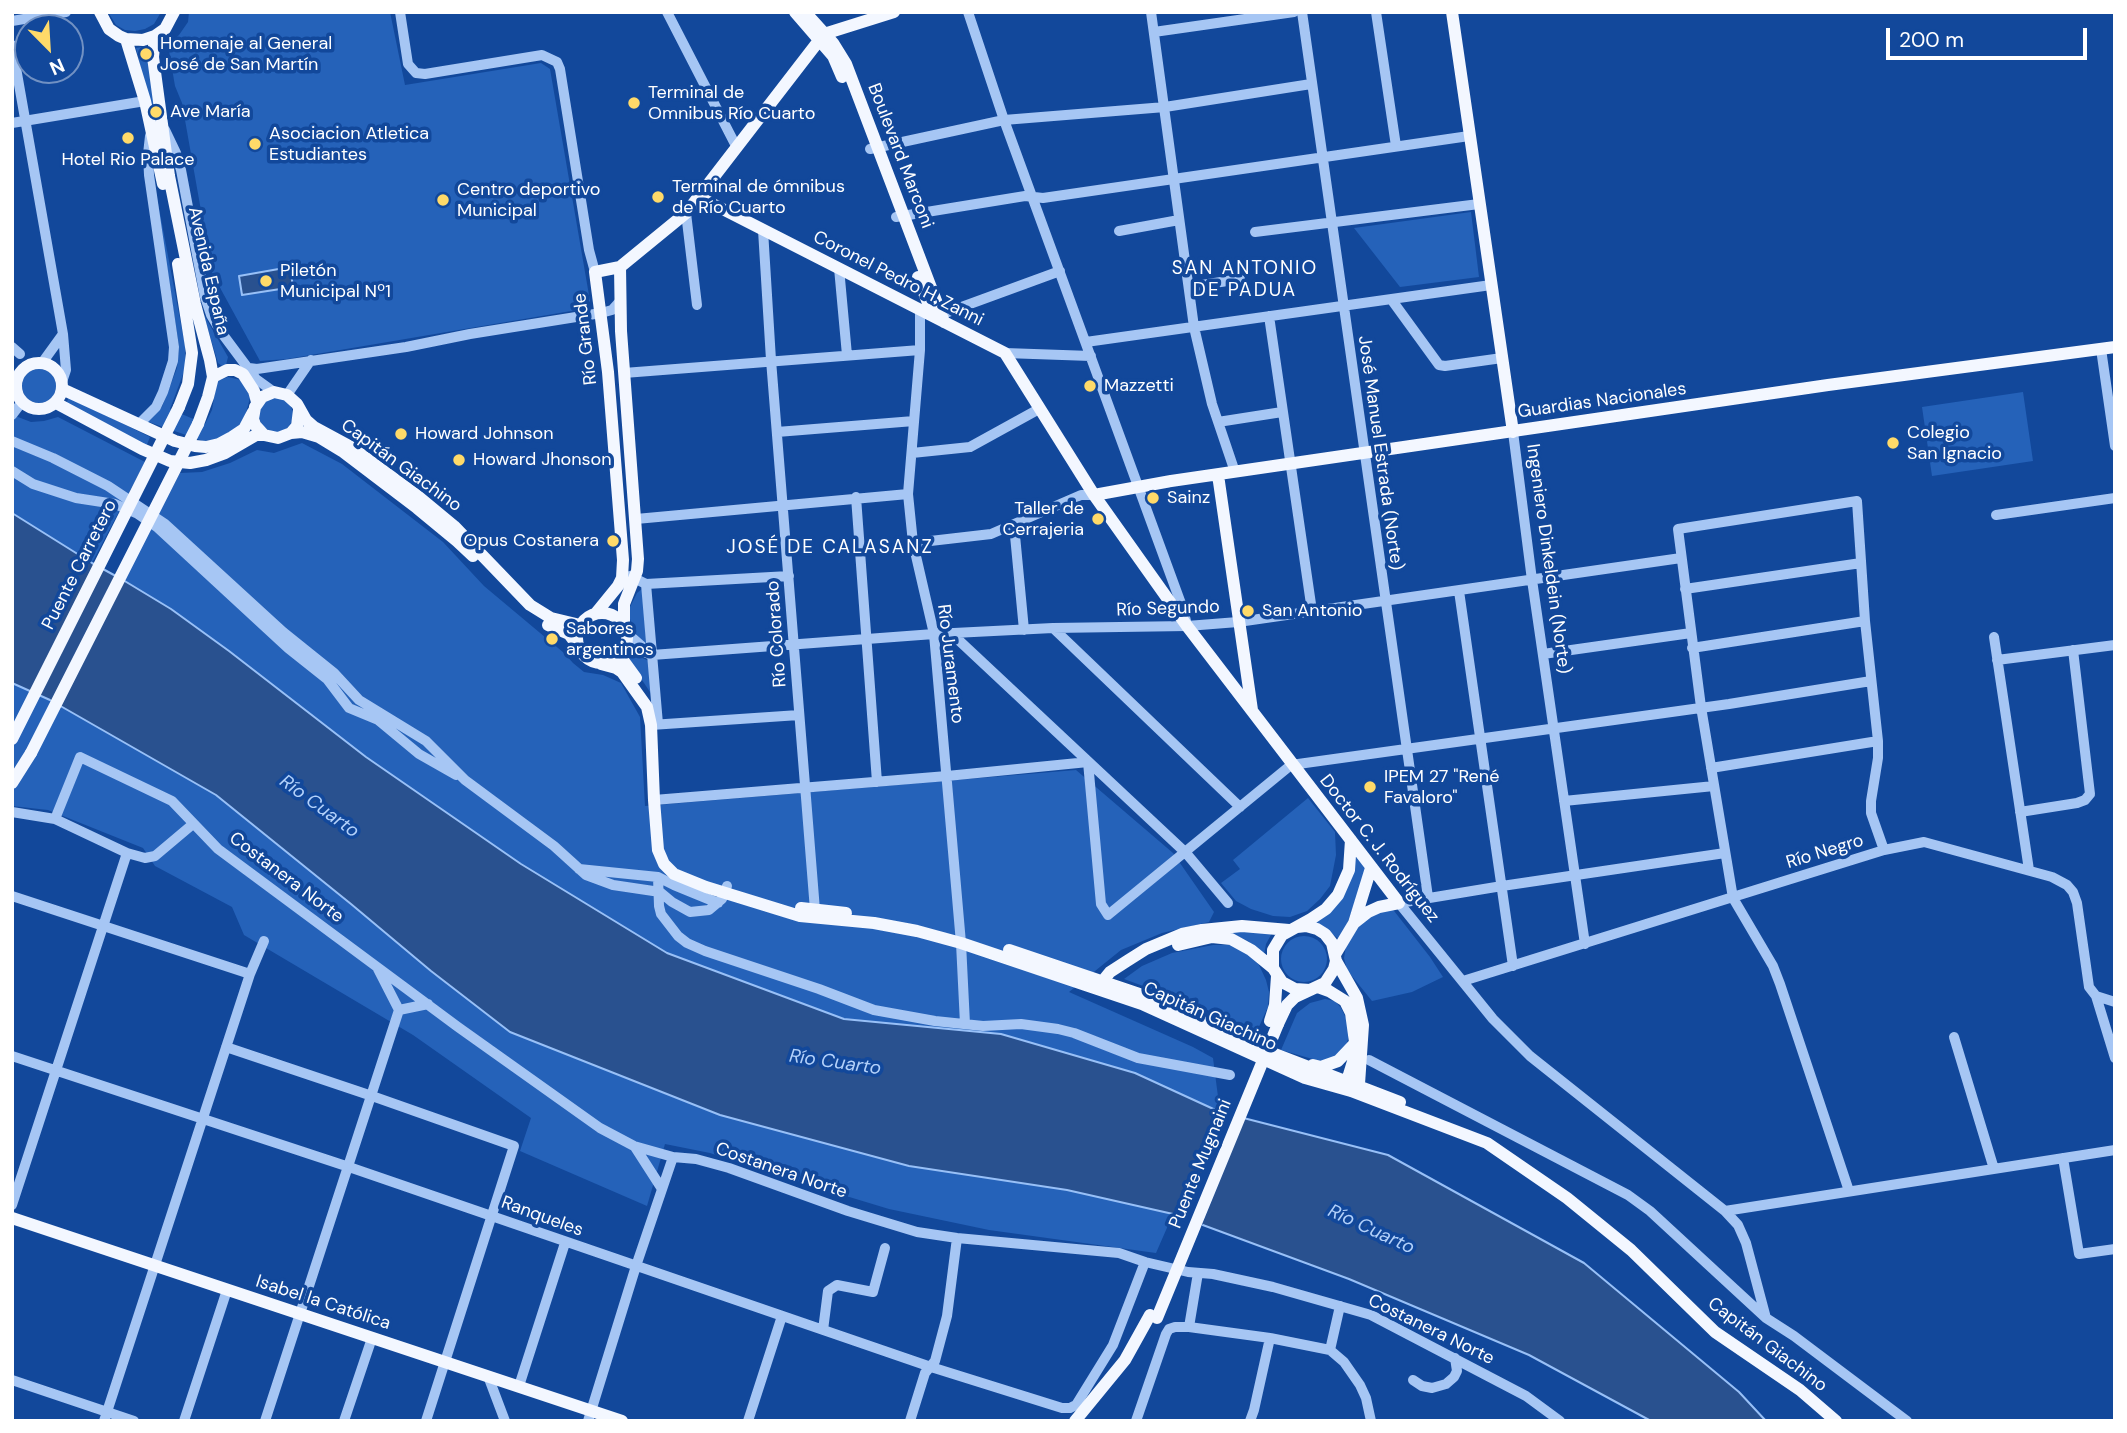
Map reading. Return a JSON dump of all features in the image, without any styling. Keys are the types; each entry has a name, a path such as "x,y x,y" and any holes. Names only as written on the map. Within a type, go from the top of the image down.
{"main road":[{"path":"100,12 109,29 126,39 144,40 165,29 174,12"},
{"name":"Boulevard Marconi","path":"794,12 841,53 874,148 940,318"},
{"name":"Boulevard Marconi","path":"805,12 821,36"},
{"name":"Ingeniero Dinkeldein (Norte)","path":"1452,12 1513,432"},
{"path":"595,272 620,267 686,213 821,36 891,13"},
{"name":"Avenida España","path":"155,36 153,57 156,126 192,353 188,384 179,407"},
{"name":"Avenida España","path":"12,783 31,752 198,424 213,377 169,176 156,126 145,101 126,39"},
{"name":"Coronel Pedro H. Zanni","path":"699,197 1005,353"},
{"name":"Río Grande","path":"596,613 638,559 624,373 620,267"},
{"name":"Río Grande","path":"595,272 609,386 624,560 628,575 624,604 625,629"},
{"name":"Guardias Nacionales","path":"1094,495 1365,453 2115,347"},
{"name":"Doctor C. J. Rodríguez","path":"1005,353 1094,495 1186,626 1399,903"},
{"path":"55,403 142,449 170,461 190,463 225,453 256,435 278,438 291,433 297,426 297,404 275,391 262,397 244,429 219,444 206,447 175,441 62,385 56,370 42,363 18,368 14,382 22,402 34,409 42,409 55,403 62,385"},
{"path":"213,377 227,370 243,374 254,391 255,425 264,435"},
{"name":"Puente Carretero","path":"12,739 179,407"},
{"name":"Capitán Giachino","path":"299,410 314,427 351,447 454,526 530,605 551,618 579,625"},
{"name":"Capitán Giachino","path":"291,433 302,432 319,437 342,451 457,541 524,611 569,634 577,645"},
{"path":"1218,475 1253,714"},
{"path":"654,725 647,707 629,680 615,668 587,659 582,654 577,645 577,631 579,625 590,615 612,615 625,629 622,654 647,695 654,725 657,800"},
{"path":"601,664 608,663 622,654"},
{"name":"Capitán Giachino","path":"657,800 664,846 672,863 723,894 815,910 885,916 1075,972 1305,1078 1352,1085"},
{"name":"Capitán Giachino","path":"657,800 658,850 667,869 684,879 723,894 800,916 885,925 960,939"},
{"path":"1274,1022 1275,972 1272,959 1276,942 1326,909 1338,895 1349,870 1351,840"},
{"path":"1274,1022 1295,997 1314,989 1331,976 1336,957 1354,923 1371,868"},
{"path":"1354,923 1368,912 1399,903"},
{"path":"1104,986 1110,972 1146,949 1182,934 1242,926 1293,929 1306,926 1317,929 1332,943 1336,957 1357,998 1362,1018 1364,1038 1352,1085"},
{"path":"1104,986 1142,960 1168,948 1212,937 1231,939 1240,943 1275,972 1282,982 1295,989 1329,991 1345,1000 1354,1027 1352,1085"},
{"name":"Capitán Giachino","path":"1104,986 1157,1000 1284,1058 1487,1143 1567,1198 1631,1250 1715,1332 1800,1390 1836,1421"},
{"name":"Puente Mugnaini","path":"1154,1317 1274,1022"},
{"path":"1284,1058 1321,1067 1338,1061 1355,1042"},
{"path":"1352,1085 1483,1134 1541,1170 1591,1207 1650,1258 1709,1318 1805,1385 1847,1421"},
{"name":"Isabel la Católica","path":"12,1219 519,1386 590,1416 622,1421"},
{"path":"1075,1421 1125,1360 1154,1317"},
{"path":"1084,1421 1126,1371 1154,1317"}],"street":[{"path":"12,21 66,12"},
{"name":"Río Grande","path":"400,12 408,64 416,74 542,55 557,62 561,69 589,250 595,272"},
{"path":"667,12 736,146"},
{"path":"813,12 821,36"},
{"path":"968,12 1004,120 1183,609 1186,626"},
{"path":"1151,12 1194,327 1212,404 1235,472"},
{"path":"1154,32 1294,12"},
{"name":"José Manuel Estrada (Norte)","path":"1302,12 1428,897"},
{"path":"1376,12 1396,146"},
{"path":"12,45 63,334 66,370 62,385"},
{"path":"874,148 1004,120 1165,107 1311,83"},
{"path":"12,123 145,101"},
{"name":"Avenida España","path":"156,126 176,153 181,170 205,297 211,315 257,379 275,391"},
{"name":"Avenida España","path":"139,424 156,407 163,392 171,369 174,347 149,175 148,154 156,126"},
{"path":"900,216 1025,196 1043,198 1469,136"},
{"path":"1255,232 1479,204"},
{"path":"686,213 697,304"},
{"path":"1119,231 1179,220"},
{"name":"Río Colorado","path":"763,230 815,910"},
{"path":"838,268 847,355"},
{"path":"940,318 1060,271"},
{"path":"1189,287 1240,278"},
{"path":"1086,342 1491,285"},
{"path":"1391,299 1439,365 1502,358"},
{"path":"249,368 257,369 406,346 601,313 612,310 621,300"},
{"name":"Río Juramento","path":"920,310 920,350 908,494 913,543 934,634 965,1024"},
{"path":"1269,316 1312,611"},
{"path":"42,363 63,334"},
{"path":"2101,349 2115,446"},
{"path":"624,373 920,350"},
{"name":"Coronel Pedro H. Zanni","path":"1005,353 1091,356"},
{"path":"269,367 262,378 275,391 311,360"},
{"path":"12,415 22,402"},
{"path":"912,453 970,447 1039,409"},
{"path":"1218,422 1282,412"},
{"path":"778,432 914,421"},
{"name":"Ingeniero Dinkeldein (Norte)","path":"1513,432 1585,944"},
{"path":"12,441 96,480 165,524 288,648 327,679 349,708 378,720 419,754 465,780 554,846 579,869 600,881 660,892 690,912 709,910 723,894"},
{"path":"12,471 33,484 76,498 115,504 138,513 213,572"},
{"path":"94,500 96,480"},
{"path":"636,519 908,494"},
{"path":"913,543 991,534 1081,495 1094,495"},
{"path":"856,498 877,782"},
{"path":"1996,515 2115,498"},
{"path":"1849,1191 1773,966 1732,898 1700,708 1678,529 1857,501 1865,621 1878,741 1871,813 1884,850"},
{"path":"1014,525 1024,630"},
{"name":"Río Segundo","path":"622,654 639,650 652,655 951,633 1238,622 1681,558"},
{"path":"1685,589 1861,563"},
{"path":"628,575 646,584 789,576"},
{"path":"646,584 654,725 799,715"},
{"path":"1459,591 1513,966"},
{"path":"1692,648 1865,621"},
{"path":"1053,628 1240,807"},
{"path":"625,629 652,655"},
{"path":"951,633 1186,853 1228,903"},
{"path":"1543,654 1691,633"},
{"path":"1994,637 2029,870"},
{"path":"1997,660 2115,645"},
{"path":"2020,812 2077,803 2090,794 2073,650"},
{"path":"1088,762 1101,904 1108,915 1291,765 1700,708 1871,681"},
{"path":"1711,768 1878,741"},
{"name":"Costanera Norte","path":"55,819 80,757 172,801 218,849 600,1128 634,1146 729,1168 848,1211 917,1232 1119,1253 1145,1262 1273,1287 1371,1315 1526,1396 1560,1421"},
{"path":"657,800 1088,762"},
{"path":"1564,801 1714,786"},
{"path":"12,812 55,819 127,853 145,858 155,856 193,824"},
{"name":"Río Negro","path":"1463,981 1884,850 1924,842 2029,870 2067,885 2077,903 2089,986 2096,996"},
{"path":"12,1205 127,853"},
{"path":"1399,903 1725,853"},
{"path":"579,869 658,877 674,886 723,894"},
{"path":"658,877 659,906 665,921 687,943 874,1010 983,1026 1021,1024 1058,1029 1126,1055 1230,1074"},
{"path":"12,896 250,974"},
{"name":"Doctor C. J. Rodríguez","path":"1399,903 1493,1019 1530,1056 1738,1224 1746,1243 1766,1318"},
{"path":"105,1416 250,974 264,941"},
{"path":"265,1421 399,1010 377,966"},
{"path":"2096,996 2115,1002"},
{"path":"2096,996 2115,1058"},
{"path":"399,1010 428,1004"},
{"path":"1954,1037 1994,1169"},
{"path":"226,1047 514,1146 426,1421"},
{"name":"Ranqueles","path":"12,1056 349,1167 931,1367 1062,1408 1076,1405 1106,1357 1145,1262"},
{"path":"1369,1060 1628,1195 1650,1211 1766,1318 1907,1421"},
{"path":"634,1146 662,1189"},
{"path":"1725,1211 2115,1150"},
{"path":"590,1416 673,1157"},
{"path":"2063,1158 2079,1254 2115,1249"},
{"path":"910,1421 925,1373 935,1361 947,1316 957,1238"},
{"path":"519,1386 565,1243"},
{"path":"823,1330 828,1290 837,1285 873,1292 886,1248"},
{"path":"1189,1327 1198,1273"},
{"path":"184,1421 227,1290"},
{"path":"1330,1350 1340,1306"},
{"path":"748,1421 782,1316"},
{"path":"1136,1421 1166,1334 1169,1329 1175,1327 1270,1338 1330,1350 1344,1362 1360,1385 1371,1421"},
{"path":"344,1421 372,1338"},
{"path":"1250,1421 1270,1338"},
{"path":"1413,1380 1432,1388 1446,1384 1457,1371 1455,1358"},
{"path":"488,1376 505,1421"},
{"path":"12,1380 105,1416 134,1421"}],"shaded area":[{"path":"108,12 161,12 154,24 135,31 116,25"},
{"name":"Centro deportivo Municipal","path":"189,12 390,12 405,85 541,63 550,69 590,301 583,309 287,359 260,361 212,273 182,103 175,86 168,45 188,22"},
{"path":"147,46 158,141 136,48"},
{"path":"153,177 185,345 185,369 170,409 205,424 212,410 217,381 228,377 241,380 250,398 244,420 237,428 219,439 203,441 146,421 162,407 177,368 179,346"},
{"path":"1471,212 1479,277 1400,287 1354,228"},
{"path":"203,313 228,357 226,365 218,363"},
{"path":"39,369 51,374 56,386 51,398 39,403 27,398 22,386 27,374"},
{"path":"2023,392 2033,461 1932,476 1922,407"},
{"path":"69,397 150,437 146,447 66,404"},
{"path":"276,398 288,403 293,415 288,427 276,432 264,427 259,415 264,403"},
{"path":"12,412 31,422 58,417 145,462 92,563 12,513"},
{"path":"302,443 342,464 443,542 484,586 584,672 603,675 621,683 640,717 645,806 1076,770 1173,853 1214,912 1209,922 1162,933 1121,950 1069,992 1213,1058 1220,1112 1135,1073 1001,1034 844,1019 667,953 521,864 440,809 366,757 171,609 123,580 180,473 202,472 257,450 274,453"},
{"path":"642,589 647,647 633,630 629,609"},
{"path":"631,653 649,661 652,695 632,665 629,657"},
{"path":"12,683 50,700 216,795 510,1032 720,1115 909,1166 1067,1190 1173,1214 1156,1253 989,1230 889,1209 710,1153 665,1144 647,1206 520,1151 531,1118 413,1035 244,935 232,907 155,866 143,848 48,810 12,806"},
{"path":"1308,798 1335,832 1336,855 1330,886 1307,911 1290,917 1273,916 1236,901 1221,883 1240,869 1233,860"},
{"path":"1355,853 1367,868 1339,939 1315,922 1329,912"},
{"path":"1391,907 1443,977 1412,992 1372,1001 1347,970 1344,958 1346,946 1362,921"},
{"path":"1227,929 1272,933 1264,955 1248,941 1234,935 1170,942"},
{"path":"1304,936 1321,942 1327,959 1321,976 1304,982 1287,976 1281,959 1287,942"},
{"path":"1213,945 1232,945 1252,957 1259,965 1269,992 1268,1007 1257,1031 1124,979 1142,966 1172,953"},
{"path":"1325,999 1335,1001 1347,1020 1347,1043 1332,1060 1323,1062 1281,1050 1297,1013 1310,1003"}],"water":[{"name":"Piletón Municipal Nº1","path":"290,267 293,287 242,295 239,276"},
{"name":"Río Cuarto","path":"12,513 171,609 366,757 521,864 667,953 844,1019 1001,1034 1135,1073 1220,1112 1388,1155 1584,1263 1739,1392 1766,1421 1651,1421 1529,1355 1349,1279 1173,1214 1067,1190 909,1166 720,1115 510,1032 216,795 50,700 12,683"}],"pier":[{"path":"1227,1110 1246,1116 1201,1228 1182,1221"}],"place":[{"name":"Homenaje al General José de San Martín","path":"146,54"},
{"name":"Terminal de Omnibus Río Cuarto","path":"634,103"},
{"name":"Ave María","path":"156,112"},
{"name":"Hotel Rio Palace","path":"128,138"},
{"name":"Asociacion Atletica Estudiantes","path":"255,144"},
{"name":"Terminal de ómnibus de Río Cuarto","path":"658,197"},
{"name":"Centro deportivo Municipal","path":"443,200"},
{"name":"Piletón Municipal Nº1","path":"266,281"},
{"name":"Mazzetti","path":"1090,386"},
{"name":"Howard Johnson","path":"401,434"},
{"name":"Colegio San Ignacio","path":"1893,443"},
{"name":"Howard Jhonson","path":"459,460"},
{"name":"Sainz","path":"1153,498"},
{"name":"Taller de Cerrajeria","path":"1098,519"},
{"name":"Opus Costanera","path":"613,541"},
{"name":"San Antonio","path":"1248,611"},
{"name":"Sabores argentinos","path":"552,639"},
{"name":"IPEM 27 \"René Favaloro\"","path":"1370,787"}],"district":[{"name":"SAN ANTONIO DE PADUA","path":"1245,280"},
{"name":"JOSÉ DE CALASANZ","path":"830,548"}]}
